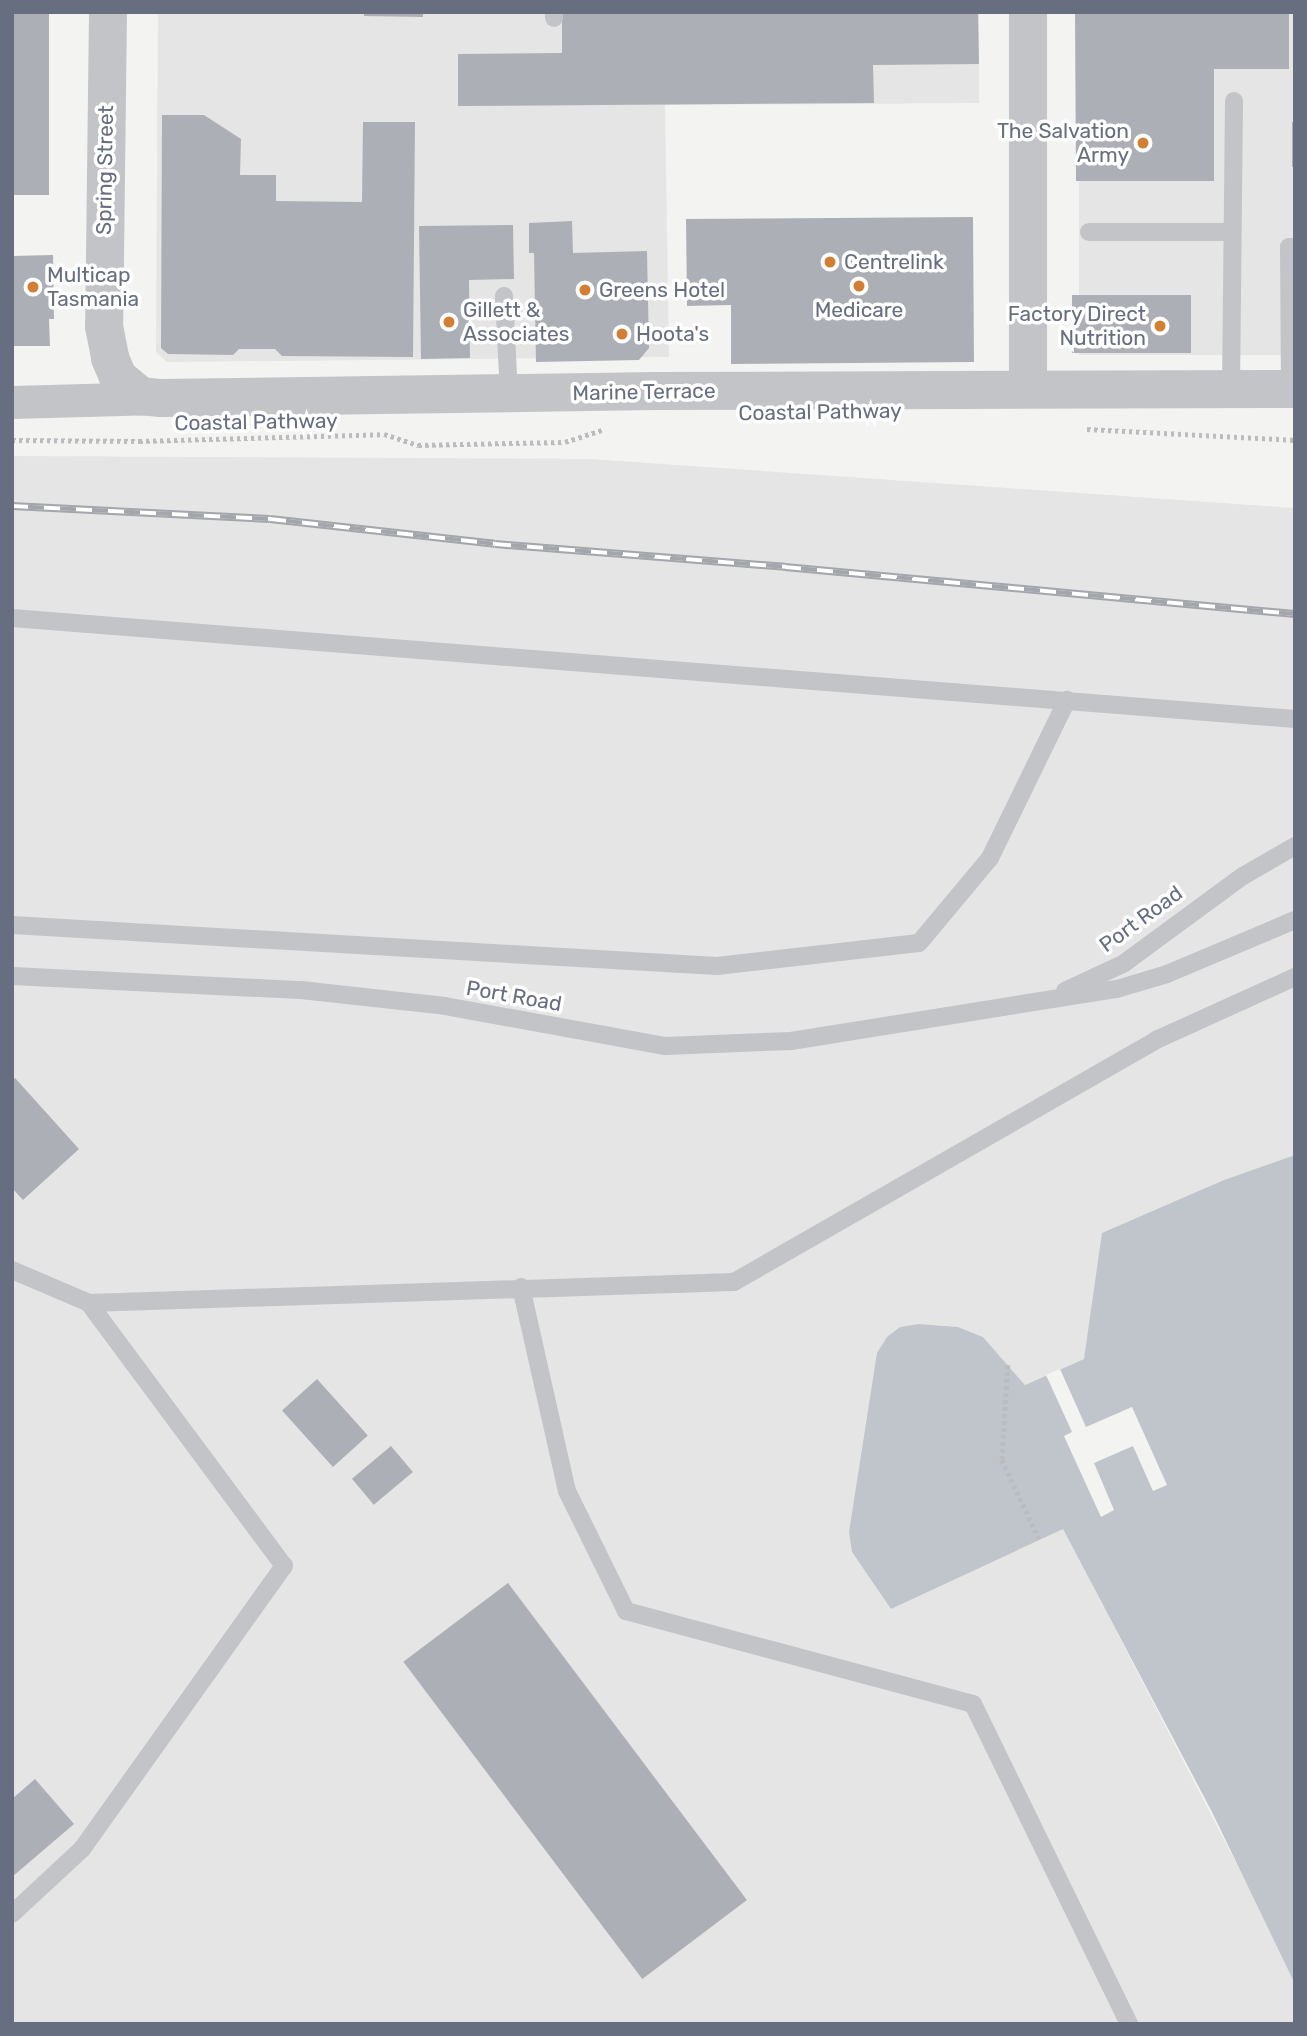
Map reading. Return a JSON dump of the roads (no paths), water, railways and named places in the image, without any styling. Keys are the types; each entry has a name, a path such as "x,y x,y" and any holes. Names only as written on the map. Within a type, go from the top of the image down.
{"street":[{"name":"Spring Street","path":"108,12 103,304 107,344 114,368"},
{"path":"1028,12 1028,389"},
{"name":"Marine Terrace","path":"114,368 131,391 161,398 1028,389 1292,389"},
{"path":"12,401 46,394 114,368"},
{"path":"12,401 161,398"}],"lane":[{"path":"1231,389 1230,232 1234,101"},
{"path":"1088,232 1230,232"},
{"path":"1292,247 1292,389"},
{"path":"504,296 509,395"},
{"path":"12,618 1295,719"},
{"path":"12,925 717,966 919,943 990,858 1067,700"},
{"name":"Port Road","path":"1004,1009 1078,987 1123,964 1243,876 1295,846"},
{"name":"Port Road","path":"12,976 301,989 445,1006 666,1046 791,1041 1117,989 1167,974 1295,920"},
{"path":"12,1270 89,1303 383,1296 521,1287 734,1282 1156,1040 1295,977"},
{"path":"521,1287 567,1491 626,1611 974,1704 1129,2024"},
{"path":"12,1914 82,1849 284,1566 89,1303"}],"railway":[{"path":"12,506 270,519 495,544 785,567 1295,614"}],"place":[{"name":"The Salvation Army","path":"1143,143"},
{"name":"Centrelink","path":"830,262"},
{"name":"Medicare","path":"859,286"},
{"name":"Multicap Tasmania","path":"33,287"},
{"name":"Greens Hotel","path":"585,290"},
{"name":"Gillett & Associates","path":"449,322"},
{"name":"Factory Direct Nutrition","path":"1160,326"},
{"name":"Hoota's","path":"622,334"}]}
